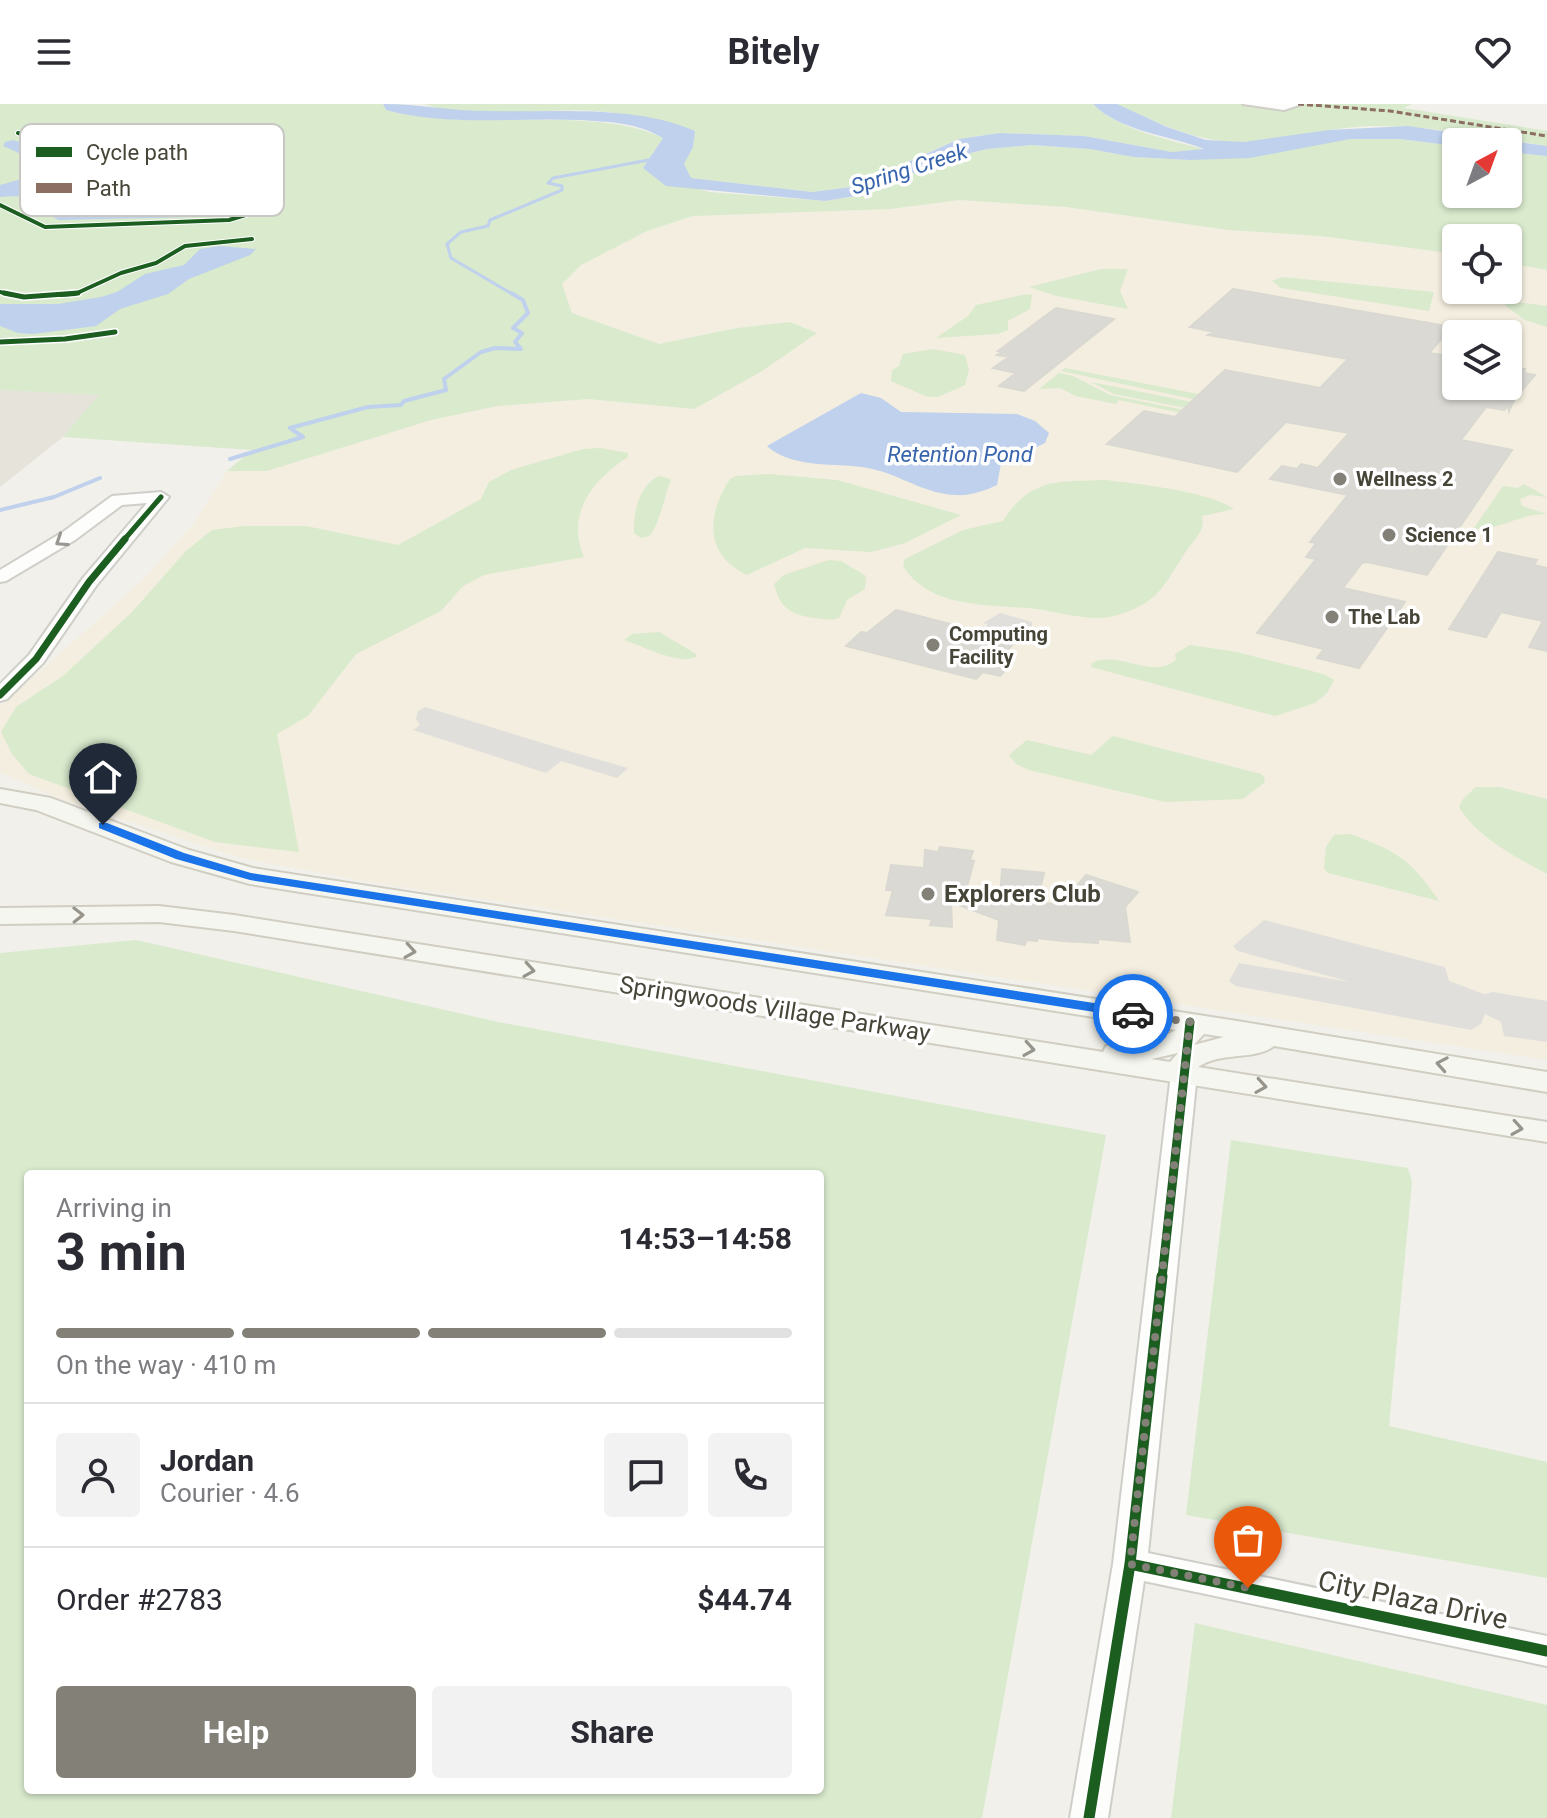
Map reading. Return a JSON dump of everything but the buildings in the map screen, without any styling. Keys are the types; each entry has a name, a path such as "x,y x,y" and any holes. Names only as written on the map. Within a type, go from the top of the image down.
{"main road":[{"path":"0,783 42,803"},
{"name":"Springwoods Village Parkway","path":"0,796 42,803 180,856 250,876 1187,1048 1547,1132"},
{"name":"Springwoods Village Parkway","path":"0,916 159,914 234,923 1080,1058 1287,1038 1547,1082"},
{"path":"1080,1058 1179,1043 1194,1055 1287,1038"}],"street":[{"path":"1247,104 1284,107 1298,104"},
{"path":"0,577 69,536 118,500 161,497 89,582 36,659 0,695"},
{"path":"1089,1818 1130,1564 1187,1048"},
{"name":"City Plaza Drive","path":"1130,1564 1547,1651"}],"shaded area":[{"path":"959,200 1066,207 1229,230 1321,236 1442,252 1442,304 1522,304 1522,266 1547,270 1547,1060 370,882 241,858 63,800 0,772 0,707 145,578 194,523 227,471 267,471 431,420 498,406 588,399 694,409 816,332 790,322 737,328 659,344 572,313 562,284 581,264 647,231 693,216 890,209"},
{"path":"0,390 100,395 63,437 0,487"},
{"path":"1000,613 1032,622 1032,631 1015,638 982,630 988,624 983,623"},
{"path":"425,707 628,768 617,778 561,761 546,773 413,730 420,725 416,719 418,711"},
{"path":"1264,920 1445,967 1449,981 1484,994 1493,992 1547,1001 1547,1042 1504,1036 1501,1022 1485,1014 1481,1024 1471,1030 1236,986 1229,981 1239,963 1350,982 1238,951 1233,946"}],"green space":[{"path":"0,104 383,104 386,110 419,116 602,123 634,128 663,138 643,168 709,192 825,201 861,195 950,158 987,149 1032,145 1090,149 1133,157 1190,160 1350,139 1400,139 1442,144 1442,208 1522,208 1522,153 1547,156 1547,270 1522,266 1522,224 1442,224 1442,252 1321,236 1229,230 1066,207 959,200 890,209 693,216 647,231 581,265 562,284 572,313 659,344 737,328 790,322 817,333 762,371 694,409 588,399 498,406 431,420 267,471 227,471 252,450 63,437 99,395 0,390"},
{"path":"424,104 1093,104 1131,128 1207,150 1172,152 1084,136 1000,133 958,139 852,187 812,192 691,178 683,164 693,147 695,131 622,114 577,110 465,112"},
{"path":"1117,104 1412,104 1404,108 1547,131 1547,146 1522,142 1522,128 1442,130 1371,126 1260,141 1227,141 1194,135"},
{"path":"1101,269 1128,269 1120,291 1128,309 1057,296 1029,287"},
{"path":"1282,277 1434,292 1429,311 1281,288 1272,281"},
{"path":"1032,295 1030,309 1008,321 1008,330 998,334 936,338 968,316 976,305"},
{"path":"1522,303 1547,306 1547,327 1525,320 1506,306"},
{"path":"933,349 965,355 969,369 965,385 938,397 928,397 891,381 892,370 899,366 903,354"},
{"path":"1065,368 1198,394 1193,399 1061,371"},
{"path":"1059,373 1073,376 1110,395 1184,410 1181,413 1119,400 1116,404 1076,396 1060,388 1039,389"},
{"path":"1091,382 1192,402 1186,408 1114,394"},
{"path":"600,448 628,453 628,457 594,487 580,513 579,542 584,557 484,575 463,586 441,611 356,654 308,716 277,734 299,852 215,842 29,774 12,754 1,732 16,707 63,676 132,612 186,551 212,530 245,526 306,526 398,545 481,499 489,482 511,470 583,449"},
{"path":"769,474 837,480 961,515 905,543 871,552 805,548 747,575 723,557 717,546 714,520 730,479"},
{"path":"659,476 671,479 654,529 650,536 641,538 634,533 636,509 642,493"},
{"path":"1105,480 1208,497 1234,509 1202,516 1200,531 1160,590 1145,603 1111,617 1082,617 966,603 930,591 915,581 903,566 905,559 963,530 1003,521 1024,496 1035,489 1059,482"},
{"path":"1524,484 1547,497 1530,495 1520,499 1522,506 1547,514 1524,517 1487,528 1488,531 1474,528 1503,486 1518,488"},
{"path":"829,560 841,561 866,576 865,589 847,600 836,619 827,620 792,612 779,599 774,584 784,575"},
{"path":"659,632 696,654 696,657 670,657 624,640 632,634"},
{"path":"1190,645 1237,652 1323,674 1334,680 1327,693 1315,703 1275,716 1091,667 1092,663 1102,660 1156,667 1167,665 1176,660 1175,654"},
{"path":"1113,736 1261,774 1265,778 1264,783 1243,799 1165,802 1029,770 1016,764 1009,755 1027,740 1091,755"},
{"path":"1476,787 1500,787 1547,799 1547,874 1498,846 1467,818 1459,807"},
{"path":"1350,834 1401,858 1420,875 1439,901 1328,873 1324,869 1326,847 1334,835"},
{"path":"136,940 498,1022 1106,1135 982,1818 0,1818 0,953"},
{"path":"1231,1140 1408,1168 1412,1182 1389,1426 1547,1462 1547,1578 1186,1515"},
{"path":"1195,1623 1547,1705 1547,1818 1171,1818"}],"water":[{"name":"Spring Creek","path":"383,104 474,111 619,113 671,122 695,131 693,147 684,164 691,178 812,192 852,187 959,139 1000,133 1084,136 1172,152 1204,149 1131,127 1093,104 1117,104 1167,127 1206,140 1244,142 1329,130 1408,126 1442,131 1442,144 1400,139 1350,139 1250,158 1190,160 1133,157 1090,149 1032,145 987,149 950,158 861,195 825,201 666,186 643,168 663,138 632,126 555,119 434,118 386,110"},
{"path":"13,140 20,142 20,155 17,152 3,146 5,142"},
{"path":"1522,142 1547,146 1547,156 1522,153"},
{"path":"20,180 20,197 0,197 0,185"},
{"path":"50,216 199,216 194,217 59,220"},
{"path":"219,246 256,249 250,255 189,279 168,294 120,309 96,326 33,334 18,333 0,326 0,304 58,304 101,297 117,292 145,274 184,265 200,249"},
{"name":"Retention Pond","path":"861,393 881,398 901,412 1017,414 1035,421 1049,433 1045,443 1001,464 997,485 962,495 936,492 867,468 792,459 767,446"}],"waterway":[{"path":"514,295 451,258 447,244 461,232 488,226 490,220 562,190 562,186 548,183 553,178 654,159"},
{"path":"230,459 303,437 290,428 368,407 401,405 404,401 446,390 444,379 481,352 495,348 521,349 515,342 522,333 513,328 528,313 523,300 511,293"},
{"path":"0,510 54,497 100,478"}],"marked path":[{"path":"1298,104 1390,111 1547,136"}],"cycle path":[{"path":"0,205 20,215"},
{"path":"22,216 45,227 229,220 242,216"},
{"path":"0,292 24,297 75,294 121,273 156,263 185,246 252,239"},
{"path":"0,342 65,339 115,332"},
{"path":"0,695 36,659 89,582 161,497"},
{"path":"1089,1818 1130,1564 1190,1022"},
{"path":"1130,1564 1547,1651"}],"way so far":[{"path":"1133,1014 1190,1022 1130,1564 1248,1588"}],"place":[{"name":"Wellness 2","path":"1340,479"},
{"name":"Science 1","path":"1389,535"},
{"name":"The Lab","path":"1332,617"},
{"name":"Computing Facility","path":"933,645"},
{"name":"Explorers Club","path":"928,894"}],"route":[{"path":"103,825 180,856 250,876 1133,1014"}]}
